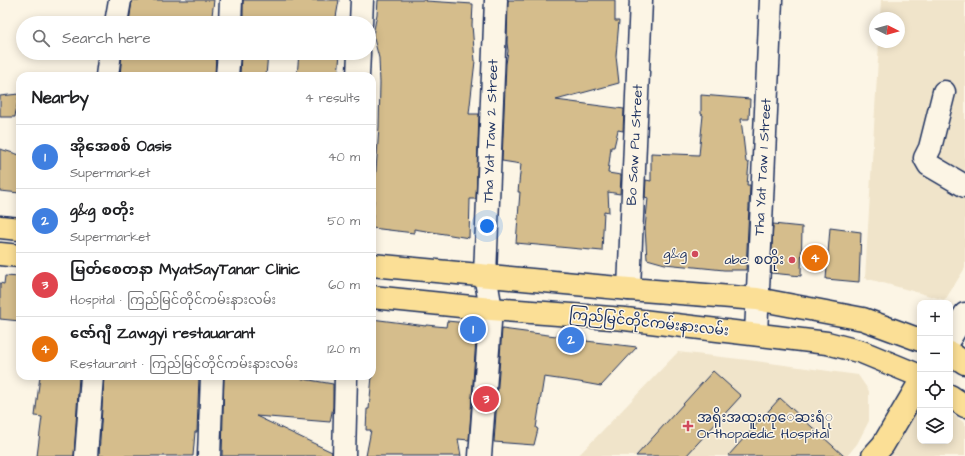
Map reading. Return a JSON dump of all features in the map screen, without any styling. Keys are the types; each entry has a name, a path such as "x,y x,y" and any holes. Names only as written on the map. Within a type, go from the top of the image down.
{"main road":[{"path":"0,227 16,229"},
{"path":"0,254 16,256"},
{"path":"376,264 628,289 757,299 863,319 917,339"},
{"name":"ကြည်မြင်တိုင်ကမ်းနားလမ်း","path":"376,297 625,320 827,343 862,352 917,375"},
{"path":"953,355 965,363"},
{"path":"873,456 883,445 917,387"},
{"path":"953,398 965,406"}],"street":[{"path":"117,16 120,0"},
{"path":"230,16 231,0"},
{"path":"361,16 362,0"},
{"name":"Tha Yat Taw 2 Street","path":"480,456 491,309 485,275 496,0"},
{"name":"Bo Saw Pu Street","path":"628,289 641,0"},
{"name":"Tha Yat Taw 1 Street","path":"756,334 771,0"},
{"path":"108,72 109,60"},
{"path":"228,72 229,60"},
{"path":"358,72 359,60"},
{"path":"944,92 930,148 925,158 929,165 965,186"},
{"path":"951,336 965,314"},
{"path":"86,456 92,380"},
{"path":"209,456 212,380"},
{"path":"344,456 346,380"}],"shaded area":[{"path":"881,0 965,0 965,268 945,300 865,278 879,48 905,48 905,12 880,12"},
{"path":"678,352 858,375 869,391 869,421 857,444 847,456 578,456"},
{"path":"917,411 917,444 953,444 953,415 965,423 965,456 881,456"}],"building":[{"path":"132,0 214,0 212,16 130,16"},
{"path":"243,0 339,0 336,16 243,16"},
{"path":"378,0 426,0 473,4 472,25 475,61 469,114 479,114 476,199 470,199 469,238 414,229 414,233 376,228 376,170 380,83 379,58 376,46"},
{"path":"508,0 615,0 615,21 619,21 616,56 619,83 556,100 624,109 623,131 618,130 614,147 611,147 608,173 621,175 620,194 608,192 609,212 604,211 602,251 516,243 520,192 518,192 521,164 502,161 506,64 508,51"},
{"path":"121,60 216,60 215,72 120,72"},
{"path":"241,60 267,60 266,72 240,72"},
{"path":"298,60 339,60 338,72 297,72"},
{"path":"16,94 15,117 0,117 0,96"},
{"path":"701,95 750,99 749,119 741,119 746,162 749,163 747,185 750,185 746,270 724,270 665,264 647,259 645,228 648,198 645,197 646,180 651,181 651,153 699,155 703,115 701,114"},
{"path":"0,149 16,154 16,193 0,191"},
{"path":"773,224 802,227 801,276 771,273"},
{"path":"830,228 861,232 859,282 826,279"},
{"path":"5,276 16,277 16,321 0,319 0,283 4,284"},
{"path":"376,320 446,327 447,321 477,324 469,440 458,439 461,456 366,456 371,430 366,430 367,409 369,409 372,380 376,380"},
{"path":"502,329 637,347 601,386 544,377 536,428 538,429 534,445 494,442"},
{"name":"အရိုးအထူးကုေဆးရံု Orthopaedic Hospital","path":"713,371 741,396 686,456 636,456"},
{"path":"40,380 79,380 74,456 37,456 42,417 35,416"},
{"path":"104,380 199,380 197,432 195,432 193,456 99,456"},
{"path":"224,380 310,380 333,384 333,407 330,422 256,416 332,452 332,456 222,456"},
{"path":"780,398 844,456 728,456"}],"place":[{"name":"g&g","path":"695,254"},
{"name":"ဇော်ဂျီ Zawgyi restauarant","path":"815,258"},
{"name":"abc စတိုး","path":"792,260"},
{"name":"အိုအေစစ် Oasis","path":"473,329"},
{"name":"g&g စတိုး","path":"571,340"},
{"name":"မြတ်စေတနာ MyatSayTanar Clinic","path":"486,399"},
{"name":"အရိုးအထူးကုေဆးရံု Orthopaedic Hospital","path":"688,426"}]}
